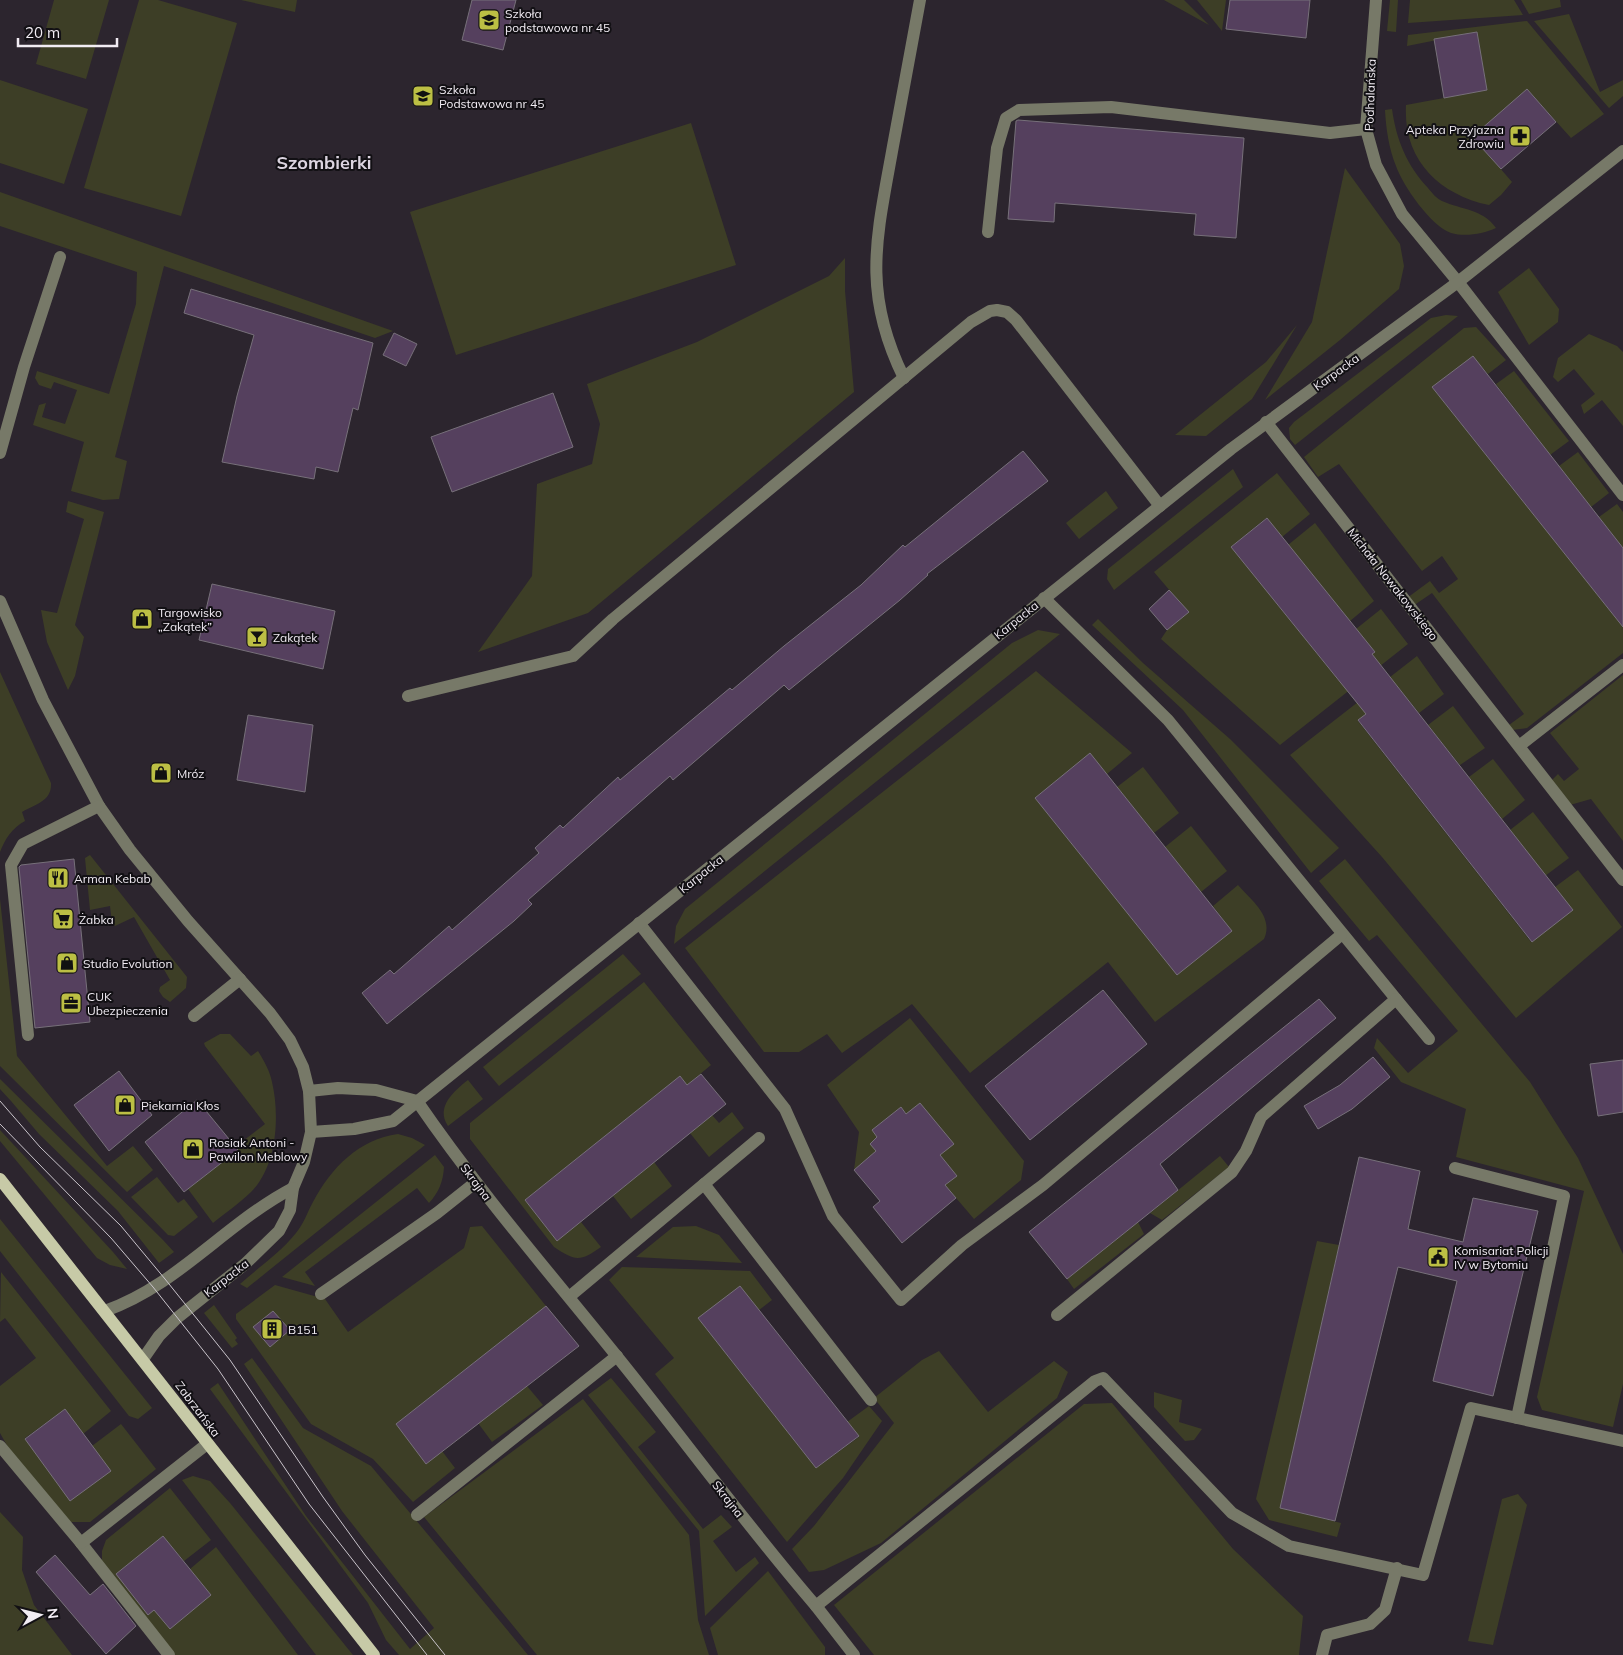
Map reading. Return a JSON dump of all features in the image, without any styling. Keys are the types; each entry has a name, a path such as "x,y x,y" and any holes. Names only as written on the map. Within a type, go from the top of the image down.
{"main road":[{"name":"Zabrzańska","path":"0,1179 374,1655"}],"street":[{"path":"904,378 888,343 883,324 876,288 876,241 920,0"},
{"name":"Podhalańska","path":"1376,0 1366,130 1376,165 1402,214 1458,282"},
{"path":"988,232 997,148 1006,118 1018,110 1111,107 1330,132 1366,130"},
{"name":"Karpacka","path":"311,1132 354,1128 393,1121 1266,422 1458,282 1623,150"},
{"path":"0,454 24,367 60,257"},
{"path":"1458,282 1623,495"},
{"path":"408,696 574,656 612,620 976,318 990,311 1006,312 1030,336 1160,506"},
{"name":"Michała Nowakowskiego","path":"1266,422 1623,880"},
{"path":"1044,598 1168,720 1429,1039"},
{"name":"Karpacka","path":"0,601 43,700 99,806 130,850 188,921 270,1012 290,1040 303,1066 309,1091 311,1132 304,1162 293,1188 290,1210 280,1231 244,1264 177,1318 159,1336 143,1359"},
{"path":"1519,746 1623,665"},
{"path":"28,1036 11,866 23,844 99,806"},
{"path":"639,924 785,1109 832,1216 901,1300 962,1245 1043,1185 1342,935"},
{"path":"194,1016 240,979"},
{"path":"1057,1315 1232,1172 1246,1151 1261,1117 1396,998"},
{"path":"309,1091 338,1088 376,1090 418,1101"},
{"name":"Skrajna","path":"418,1101 476,1182 616,1356 774,1558 816,1606 854,1655"},
{"path":"569,1297 759,1138"},
{"path":"1455,1168 1564,1196 1517,1418"},
{"path":"321,1294 437,1213 476,1182"},
{"path":"704,1184 871,1400"},
{"path":"105,1311 130,1302 159,1283 253,1211 293,1188"},
{"path":"417,1515 616,1356"},
{"path":"816,1606 1096,1381 1103,1378 1232,1513 1290,1546 1423,1575 1471,1408 1622,1440"},
{"path":"81,1542 207,1444"},
{"path":"0,1446 81,1542 168,1655"},
{"path":"1322,1655 1327,1634 1370,1624 1385,1610 1397,1568"}],"green space":[{"path":"54,0 109,0 86,79 36,64"},
{"path":"139,0 158,0 237,23 181,216 84,188"},
{"path":"241,0 297,0 295,12"},
{"path":"1164,0 1184,0 1209,25"},
{"path":"1197,0 1226,0 1222,31"},
{"path":"1390,0 1398,0 1396,32 1387,31"},
{"path":"1410,0 1514,0 1523,15 1408,23"},
{"path":"1521,0 1560,0 1561,7 1529,14"},
{"path":"1569,14 1600,92 1623,80 1623,96 1609,108 1534,21"},
{"path":"1527,21 1604,114 1571,138 1527,89 1473,137 1512,182 1489,205 1471,200 1454,192 1427,171 1417,157 1407,124 1406,105 1487,90 1477,32 1407,46 1408,35"},
{"path":"0,80 88,109 64,184 0,163"},
{"path":"1392,109 1396,131 1408,161 1431,192 1442,201 1478,213 1496,228 1474,234 1462,235 1451,233 1443,229 1427,214 1405,184 1394,159 1388,139 1385,110"},
{"path":"691,123 736,265 456,355 410,212"},
{"path":"1345,168 1400,244 1404,266 1399,289 1340,340 1265,400 1312,322"},
{"path":"0,192 393,331 375,338 164,266 115,457 127,461 119,499 103,500 71,491 84,442 33,425 39,405 46,403 42,417 65,424 77,390 54,382 51,389 39,385 35,378 37,371 109,394 136,304 137,272 0,226"},
{"path":"845,258 845,291 854,392 588,613 478,652 532,576 537,484 592,464 600,424 587,384 697,342 829,276"},
{"path":"1529,268 1559,309 1558,322 1529,345 1498,292"},
{"path":"1446,315 1458,316 1295,445 1290,439 1289,428 1294,422 1431,318"},
{"path":"1297,325 1252,399 1206,436 1175,435 1266,362"},
{"path":"1476,327 1506,360 1488,374 1473,357 1432,387 1623,627 1623,653 1527,728 1512,730 1509,725 1524,714 1432,593 1413,606 1407,598 1430,581 1439,593 1458,579 1442,556 1422,571 1339,464 1318,477 1304,457 1464,328"},
{"path":"1589,334 1617,346 1623,352 1623,426 1602,400 1584,414 1581,405 1595,394 1574,369 1558,382 1553,377 1558,358"},
{"path":"1514,371 1569,441 1550,455 1496,384"},
{"path":"1578,452 1609,493 1591,507 1559,466"},
{"path":"1233,469 1243,487 1114,590 1107,579 1108,569"},
{"path":"1277,473 1310,514 1282,537 1266,518 1231,547 1339,681 1375,652 1356,629 1381,609 1408,644 1280,745 1161,639 1167,630 1188,612 1154,572"},
{"path":"1106,491 1118,508 1079,539 1066,523"},
{"path":"68,501 104,512 75,625 84,637 75,676 68,690 47,642 41,610 57,613 84,519 66,512"},
{"path":"1617,504 1623,512 1623,548 1599,517"},
{"path":"1315,523 1374,601 1350,621 1288,545"},
{"path":"1098,619 1143,663 1230,739 1339,848 1311,873 1183,710 1092,625"},
{"path":"1038,630 1060,634 674,944 676,926 685,909 1012,643"},
{"path":"1417,656 1444,694 1419,713 1399,688 1358,721 1531,942 1555,887 1578,870 1622,927 1516,1018 1382,857 1290,755"},
{"path":"1036,671 1132,753 1107,774 1090,754 1035,798 1177,975 1232,931 1213,906 1238,885 1264,916 1266,931 1264,939 1155,1022 1108,962 970,1073 912,1004 842,1053 827,1034 799,1052 764,1052 685,948"},
{"path":"0,672 51,783 51,789 46,798 22,812 25,821 10,834 0,852"},
{"path":"1623,675 1623,841 1591,799 1570,805 1551,781 1558,774 1564,781 1579,769 1550,733"},
{"path":"1453,706 1485,748 1460,765 1428,725"},
{"path":"1493,759 1525,800 1502,819 1469,777"},
{"path":"1143,767 1179,813 1154,833 1117,787"},
{"path":"1533,812 1569,858 1545,876 1510,830"},
{"path":"1191,826 1227,871 1201,892 1165,847"},
{"path":"90,855 187,977 186,988 170,1002 159,991 160,987 170,980 134,917 115,926 112,923 110,906 90,910 85,858"},
{"path":"1345,859 1530,1082 1578,1158 1623,1254 1623,1384 1613,1427 1542,1410 1537,1397 1584,1191 1456,1157 1466,1109 1401,1082 1374,1048 1377,1038 1408,1073 1458,1031 1377,935 1369,941 1319,881"},
{"path":"0,899 17,1056 107,1166 133,1146 153,1170 127,1192 0,1066"},
{"path":"623,954 641,974 499,1086 483,1067"},
{"path":"644,982 711,1065 687,1085 680,1076 525,1200 557,1241 581,1222 601,1247 588,1255 578,1258 573,1257 554,1247 470,1139 470,1123"},
{"path":"910,1018 1024,1161 1021,1180 974,1219 945,1185 957,1176 901,1107 872,1130 877,1137 876,1151 854,1170 859,1132 827,1085"},
{"path":"220,1034 230,1034 251,1056 258,1051 271,1078 276,1110 276,1125 271,1155 260,1181 247,1196 213,1223 188,1189 237,1151 235,1147 265,1124 205,1046 204,1043"},
{"path":"0,1079 174,1252 159,1263 118,1211 39,1134 0,1089"},
{"path":"468,1080 483,1099 448,1126 445,1119 445,1106 452,1094"},
{"path":"732,1112 744,1128 709,1157 690,1133 712,1115 719,1123"},
{"path":"0,1130 127,1269 110,1265 97,1258 0,1141"},
{"path":"398,1134 412,1138 425,1145 247,1288 240,1284 277,1253 296,1233 328,1178 348,1157 371,1142"},
{"path":"435,1155 444,1167 438,1191 429,1203 417,1188 305,1272 315,1286 282,1277"},
{"path":"1220,1156 1229,1167 1162,1220 1150,1213"},
{"path":"654,1162 672,1186 631,1219 613,1196"},
{"path":"157,1177 178,1203 184,1199 198,1217 174,1236 168,1235 131,1197"},
{"path":"0,1219 152,1408 138,1419 129,1416 0,1251"},
{"path":"1138,1222 1144,1234 1074,1289 1067,1279"},
{"path":"482,1226 546,1306 396,1424 426,1463 442,1451 455,1468 413,1502 373,1459 311,1424 236,1319 236,1314 275,1285 325,1299 348,1332 464,1248 470,1227"},
{"path":"696,1226 719,1235 742,1263 636,1257 673,1227"},
{"path":"1317,1241 1339,1245 1280,1508 1341,1523 1337,1537 1269,1520 1256,1499"},
{"path":"622,1267 750,1271 772,1300 759,1310 698,1318 816,1468 859,1437 847,1422 869,1406 882,1421 843,1478 787,1542 655,1374 674,1358 609,1280"},
{"path":"1,1272 111,1411 83,1434 65,1409 25,1438 70,1500 92,1446 121,1424 156,1469 90,1522 70,1522 13,1456 0,1433 0,1386 36,1358 5,1318 0,1322"},
{"path":"214,1305 237,1338 235,1340 238,1344 232,1348 204,1313"},
{"path":"939,1351 988,1412 1054,1361 1068,1372 1057,1398 881,1543 824,1570 809,1572 792,1549 814,1526 894,1423 874,1398 922,1360"},
{"path":"252,1358 303,1428 371,1466 528,1655 399,1655 386,1640 368,1603 210,1389 218,1383 306,1516 410,1649 434,1628 342,1511 244,1364"},
{"path":"611,1378 656,1432 638,1447 703,1529 721,1515 732,1527 713,1541 736,1572 755,1557 759,1563 705,1616 699,1531 588,1395"},
{"path":"527,1386 543,1405 492,1442 478,1423"},
{"path":"1154,1392 1182,1400 1179,1422 1202,1429 1194,1440 1185,1441 1154,1407"},
{"path":"583,1399 689,1535 698,1620 709,1655 537,1655 424,1517"},
{"path":"1112,1403 1233,1549 1303,1616 1299,1655 874,1655 834,1605 1084,1404"},
{"path":"193,1476 210,1481 230,1503 353,1655 316,1655 182,1480"},
{"path":"170,1488 211,1540 184,1561 163,1536 122,1570 170,1629 211,1595 190,1569 216,1547 298,1655 174,1655 102,1563 102,1551 106,1540"},
{"path":"1518,1494 1527,1505 1493,1645 1468,1641 1502,1499"},
{"path":"0,1512 23,1537 22,1570 34,1605 72,1655 0,1655"},
{"path":"768,1571 825,1647 825,1655 718,1655 710,1628"}],"building":[{"name":"Szkoła podstawowa nr 45","path":"472,0 516,0 503,50 462,40"},
{"path":"1230,0 1310,0 1306,38 1226,29"},
{"path":"1477,32 1487,90 1444,98 1434,39"},
{"path":"1527,89 1556,122 1501,169 1472,137"},
{"path":"1016,121 1244,138 1236,238 1194,235 1196,214 1055,203 1054,222 1008,219"},
{"path":"191,289 373,343 358,410 353,408 338,472 316,467 314,479 222,462 237,396 254,335 184,313"},
{"path":"394,333 417,344 406,366 383,355"},
{"path":"1473,356 1623,548 1623,627 1432,387"},
{"path":"553,393 573,447 452,492 431,437"},
{"path":"1023,451 1048,481 927,574 900,600 789,690 784,685 673,780 670,776 528,900 532,904 514,921 387,1024 362,993 390,970 394,974 449,926 452,930 539,853 535,848 560,825 563,828 618,777 620,780 730,688 732,690 861,585 903,545 905,547"},
{"path":"1267,518 1375,652 1372,654 1573,910 1532,942 1358,720 1366,714 1231,547"},
{"path":"212,584 335,611 323,669 199,640"},
{"path":"1169,590 1189,612 1167,630 1149,609"},
{"path":"248,715 313,725 305,792 237,780"},
{"path":"1090,753 1232,931 1177,975 1035,798"},
{"path":"74,859 90,1022 35,1028 19,867 21,865"},
{"path":"1103,990 1147,1044 1030,1140 985,1086"},
{"path":"1319,999 1336,1018 1160,1164 1178,1190 1067,1279 1029,1232"},
{"path":"1373,1057 1390,1077 1352,1109 1318,1129 1304,1106 1340,1085"},
{"path":"1623,1060 1623,1112 1598,1116 1590,1064"},
{"path":"119,1071 152,1115 109,1151 74,1105"},
{"path":"701,1074 726,1104 557,1241 525,1200 680,1076 687,1085"},
{"path":"197,1100 238,1150 184,1192 145,1142"},
{"path":"920,1103 954,1144 940,1155 957,1176 945,1185 956,1198 902,1243 873,1207 880,1201 854,1170 876,1151 870,1144 877,1137 872,1130 901,1107 906,1114"},
{"path":"1359,1157 1420,1171 1408,1229 1463,1242 1473,1198 1538,1211 1493,1396 1433,1381 1457,1281 1398,1267 1335,1521 1280,1508"},
{"path":"740,1286 859,1436 816,1468 698,1318"},
{"path":"546,1306 579,1346 426,1464 396,1424"},
{"name":"B151","path":"273,1311 290,1330 270,1347 253,1327"},
{"path":"65,1409 111,1471 70,1501 25,1439"},
{"path":"163,1536 211,1595 170,1629 154,1610 148,1615 116,1574"},
{"path":"55,1555 90,1595 103,1584 136,1626 106,1654 36,1572"}],"tram line":[{"path":"0,1101 40,1147 121,1226 165,1279 230,1360 323,1497 365,1555 445,1655"},
{"path":"0,1124 111,1238 153,1287 218,1369 309,1504 427,1655"}],"place":[{"name":"Szkoła podstawowa nr 45","path":"489,20"},
{"name":"Szkoła Podstawowa nr 45","path":"423,96"},
{"name":"Apteka Przyjazna Zdrowiu","path":"1520,136"},
{"name":"Targowisko „Zakątek”","path":"142,619"},
{"name":"Zakątek","path":"257,637"},
{"name":"Mróz","path":"161,773"},
{"name":"Arman Kebab","path":"58,878"},
{"name":"Żabka","path":"63,919"},
{"name":"Studio Evolution","path":"67,963"},
{"name":"CUK Ubezpieczenia","path":"71,1003"},
{"name":"Piekarnia Kłos","path":"125,1105"},
{"name":"Rosiak Antoni - Pawilon Meblowy","path":"193,1149"},
{"name":"Komisariat Policji IV w Bytomiu","path":"1438,1257"},
{"name":"B151","path":"272,1329"}],"district":[{"name":"Szombierki","path":"324,162"}]}
